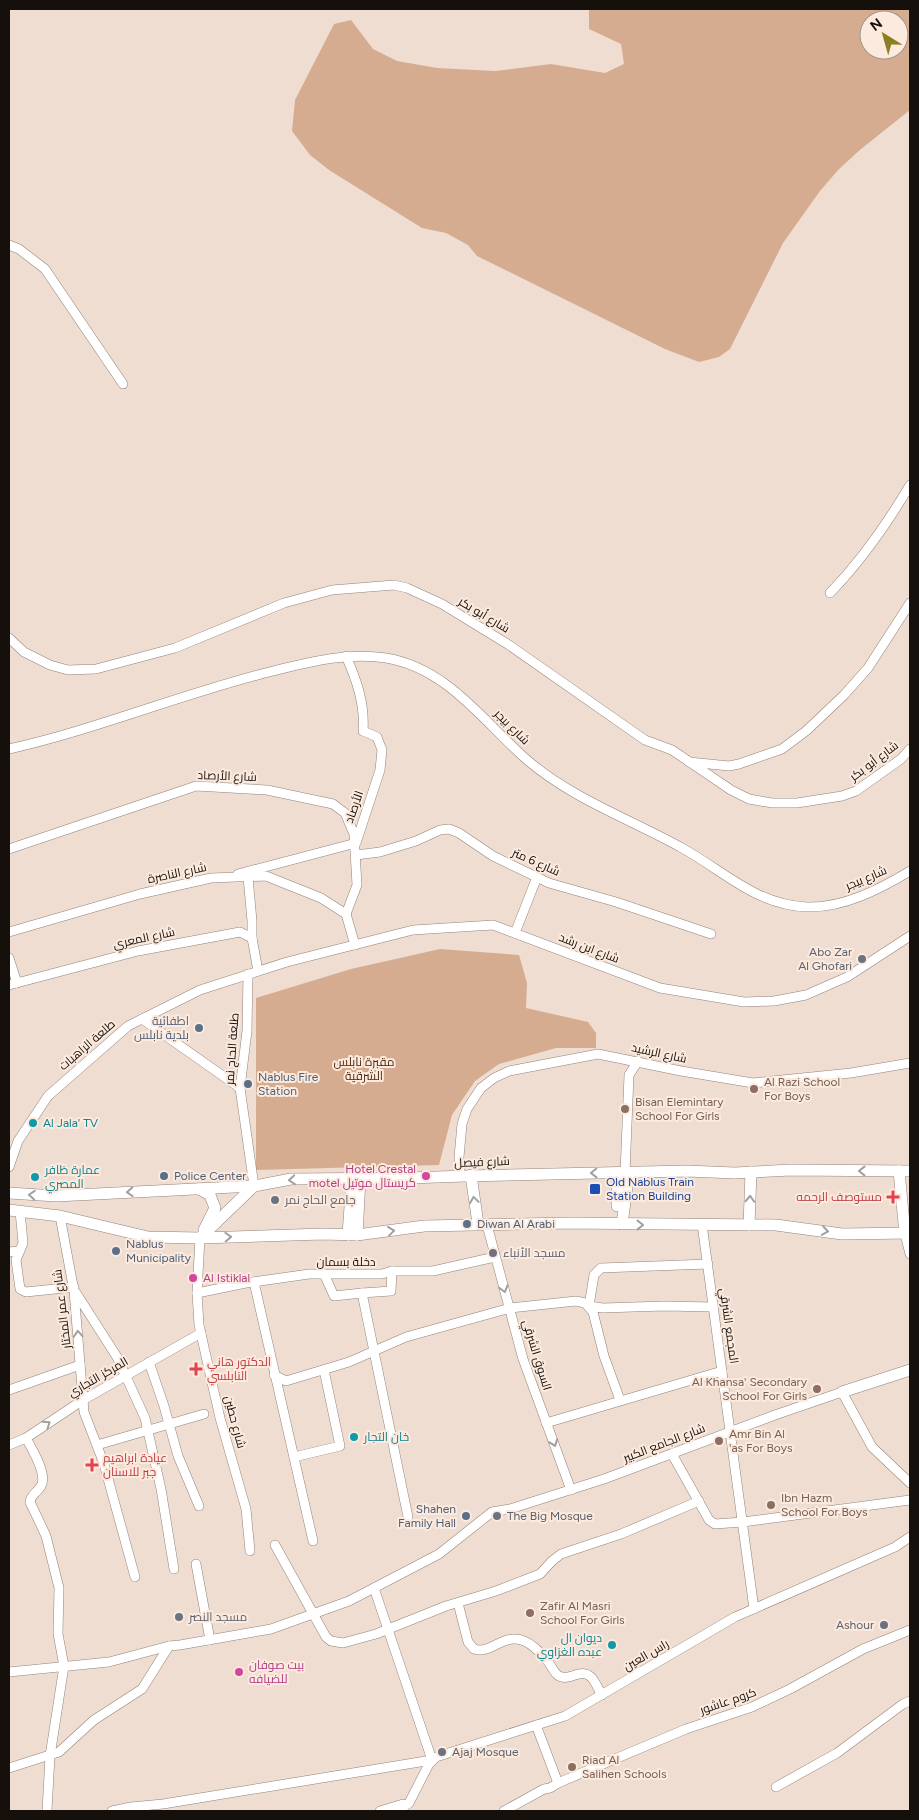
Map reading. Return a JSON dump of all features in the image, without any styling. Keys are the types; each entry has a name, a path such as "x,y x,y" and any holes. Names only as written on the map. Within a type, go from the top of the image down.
{"main road":[{"name":"شارع فيصل","path":"9,1193 56,1196 254,1186 291,1180 687,1171 735,1174 791,1170 905,1171"},
{"path":"14,1211 60,1216 148,1237 200,1238 352,1235 424,1226 618,1223 776,1225 842,1234 908,1234 905,1171"},
{"path":"749,1225 751,1172"},
{"path":"618,1223 624,1173"},
{"path":"465,1176 482,1224"},
{"path":"352,1235 356,1179"},
{"path":"200,1238 254,1186"},
{"path":"197,1189 210,1195 215,1208 200,1238"},
{"path":"842,1392 910,1370"}],"street":[{"path":"9,245 19,249 45,269 123,384"},
{"path":"830,593 852,571 889,522 910,485"},
{"name":"شارع أبو بكر","path":"9,638 24,652 50,665 78,670 96,669 176,648 284,603 332,590 387,585 400,586 442,604 509,645 645,740 672,750 742,797 772,803 797,803 842,796 856,791 901,759 910,749"},
{"path":"689,762 729,766 782,749 806,731 844,695 868,668 910,603"},
{"name":"شارع بيجر","path":"9,749 76,732 248,678 322,659 346,656 373,656 407,664 434,676 470,703 525,758 546,775 599,806 684,849 733,882 758,894 798,906 826,905 861,896 910,871"},
{"name":"الأرصاد","path":"224,877 356,843 380,770 382,750 377,737 363,731 364,714 353,671 346,656"},
{"name":"شارع الأرصاد","path":"9,849 196,786 266,790 333,804 342,810 349,819 356,843 358,885 346,914"},
{"name":"شارع 6 متر","path":"356,854 380,852 416,841 440,830 449,829 459,833 493,856 549,883 616,902 711,934"},
{"name":"شارع الناصرة","path":"9,932 140,894 211,878 224,877 266,876 321,898 346,914"},
{"path":"248,877 252,938 258,971"},
{"path":"515,933 537,877"},
{"path":"346,914 355,945"},
{"name":"شارع ابن رشد","path":"248,974 287,962 413,930 493,925 660,988 744,1002 774,1001 806,995 847,977 910,936"},
{"name":"شارع المعري","path":"13,984 138,951 240,932 252,938"},
{"path":"9,958 13,984"},
{"name":"طلعة الراهبات","path":"9,1167 18,1141 48,1096 128,1026 200,990 248,974"},
{"name":"طلعة الحاج نمر","path":"248,974 247,1031 240,1088 254,1186"},
{"path":"142,1019 240,1088"},
{"name":"شارع الرشيد","path":"465,1176 459,1157 462,1124 467,1108 481,1088 494,1078 509,1071 598,1054 753,1083 851,1073 910,1063"},
{"path":"624,1173 629,1075 638,1061"},
{"path":"14,1211 22,1243 16,1260 20,1289 26,1292 74,1289 116,1357 146,1418 161,1489 174,1569"},
{"name":"شارع عمر المختار","path":"60,1216 74,1289 84,1412 104,1464 135,1577"},
{"name":"السوق الشرقي","path":"482,1224 495,1257 523,1359 571,1490"},
{"name":"المجمع الشرقي","path":"702,1224 754,1609"},
{"path":"908,1234 910,1254"},
{"name":"شارع حطين","path":"200,1238 197,1293 201,1333 220,1418 246,1509 250,1551"},
{"path":"9,1252 19,1251"},
{"name":"دخلة بسمان","path":"197,1293 309,1274 382,1274 392,1271 433,1271 495,1257"},
{"path":"620,1400 604,1356 590,1306 594,1275 601,1268 708,1264"},
{"path":"324,1274 334,1296 391,1291 392,1271"},
{"path":"254,1282 313,1541"},
{"path":"362,1293 408,1517"},
{"path":"274,1375 286,1381 349,1362 406,1337 510,1308 576,1301 603,1308 664,1306 714,1308"},
{"name":"المركز التجاري","path":"9,1445 26,1438 83,1400 201,1333"},
{"path":"149,1362 178,1456 199,1506"},
{"path":"9,1390 80,1365"},
{"path":"294,1457 340,1446 324,1370"},
{"path":"546,1423 722,1371"},
{"path":"842,1392 872,1447 910,1482"},
{"name":"شارع الجامع الكبير","path":"374,1588 439,1554 492,1512 510,1509 604,1479 730,1431 842,1392"},
{"path":"97,1445 204,1414"},
{"path":"26,1438 44,1477 42,1486 33,1495 30,1502 46,1536 58,1588 58,1634 64,1666 50,1756 48,1811"},
{"path":"672,1454 709,1520 715,1524 910,1500"},
{"path":"275,1545 326,1637 337,1643 344,1643 537,1575 561,1554 621,1534 699,1501"},
{"name":"راس العين","path":"112,1811 430,1763 441,1755 565,1716 735,1617 895,1547 910,1537"},
{"path":"196,1564 210,1640"},
{"path":"9,1672 109,1662 169,1646 272,1629 349,1600 374,1588 430,1763 409,1803 398,1811"},
{"path":"458,1603 468,1642 474,1649 486,1650 513,1639 522,1640 531,1645 547,1660 559,1676 565,1677 576,1673 587,1675 593,1680 602,1695"},
{"name":"كروم عاشور","path":"504,1811 534,1794 686,1729 745,1710 790,1689 863,1649 910,1630"},
{"path":"9,1768 50,1756 62,1750 94,1720 142,1689 169,1646"},
{"path":"776,1787 837,1753 903,1704 910,1701"},
{"path":"536,1725 554,1786"},
{"path":"380,1811 409,1803"}],"green space":[{"path":"589,9 910,9 910,110 861,149 839,169 820,191 783,243 730,349 719,357 699,362 665,349 477,256 468,245 446,233 422,228 329,170 310,155 292,131 295,100 334,24 351,20 373,49 397,61 437,68 495,71 551,64 605,73 624,64 621,44 589,29"},
{"name":"مقبرة نابلس الشرقية","path":"440,949 519,955 527,983 526,1008 588,1022 596,1033 596,1048 556,1048 499,1064 475,1081 452,1115 439,1165 256,1170 256,998 351,969"}],"place":[{"name":"Abo Zar Al Ghofari","path":"862,959"},
{"name":"اطفائية بلدية نابلس","path":"199,1028"},
{"name":"Nablus Fire Station","path":"248,1084"},
{"name":"Al Razi School For Boys","path":"754,1089"},
{"name":"Bisan Elemintary School For Girls","path":"625,1109"},
{"name":"Al Jala' TV","path":"33,1123"},
{"name":"Police Center","path":"164,1176"},
{"name":"Hotel Crestal motel كريستال موتيل","path":"426,1176"},
{"name":"عمارة ظافر المصري","path":"35,1177"},
{"name":"Old Nablus Train Station Building","path":"595,1189"},
{"name":"مستوصف الرحمه","path":"893,1197"},
{"name":"جامع الحاج نمر","path":"275,1200"},
{"name":"Diwan Al Arabi","path":"467,1224"},
{"name":"Nablus Municipality","path":"116,1251"},
{"name":"مسجد الأنباء","path":"493,1253"},
{"name":"Al Istiklal","path":"193,1278"},
{"name":"الدكتور هاني النابلسي","path":"196,1369"},
{"name":"Al Khansa' Secondary School For Girls","path":"817,1389"},
{"name":"خان التجار","path":"354,1437"},
{"name":"Amr Bin Al 'as For Boys","path":"719,1441"},
{"name":"عيادة ابراهيم جبر للاسنان","path":"92,1465"},
{"name":"Ibn Hazm School For Boys","path":"771,1505"},
{"name":"Shahen Family Hall","path":"466,1516"},
{"name":"The Big Mosque","path":"497,1516"},
{"name":"Zafir Al Masri School For Girls","path":"530,1613"},
{"name":"مسجد النصر","path":"179,1617"},
{"name":"Ashour","path":"884,1625"},
{"name":"ديوان ال عبده الغزاوي","path":"612,1645"},
{"name":"بيت صوفان للضيافه","path":"239,1672"},
{"name":"Ajaj Mosque","path":"442,1752"},
{"name":"Riad Al Salihen Schools","path":"572,1767"}]}
